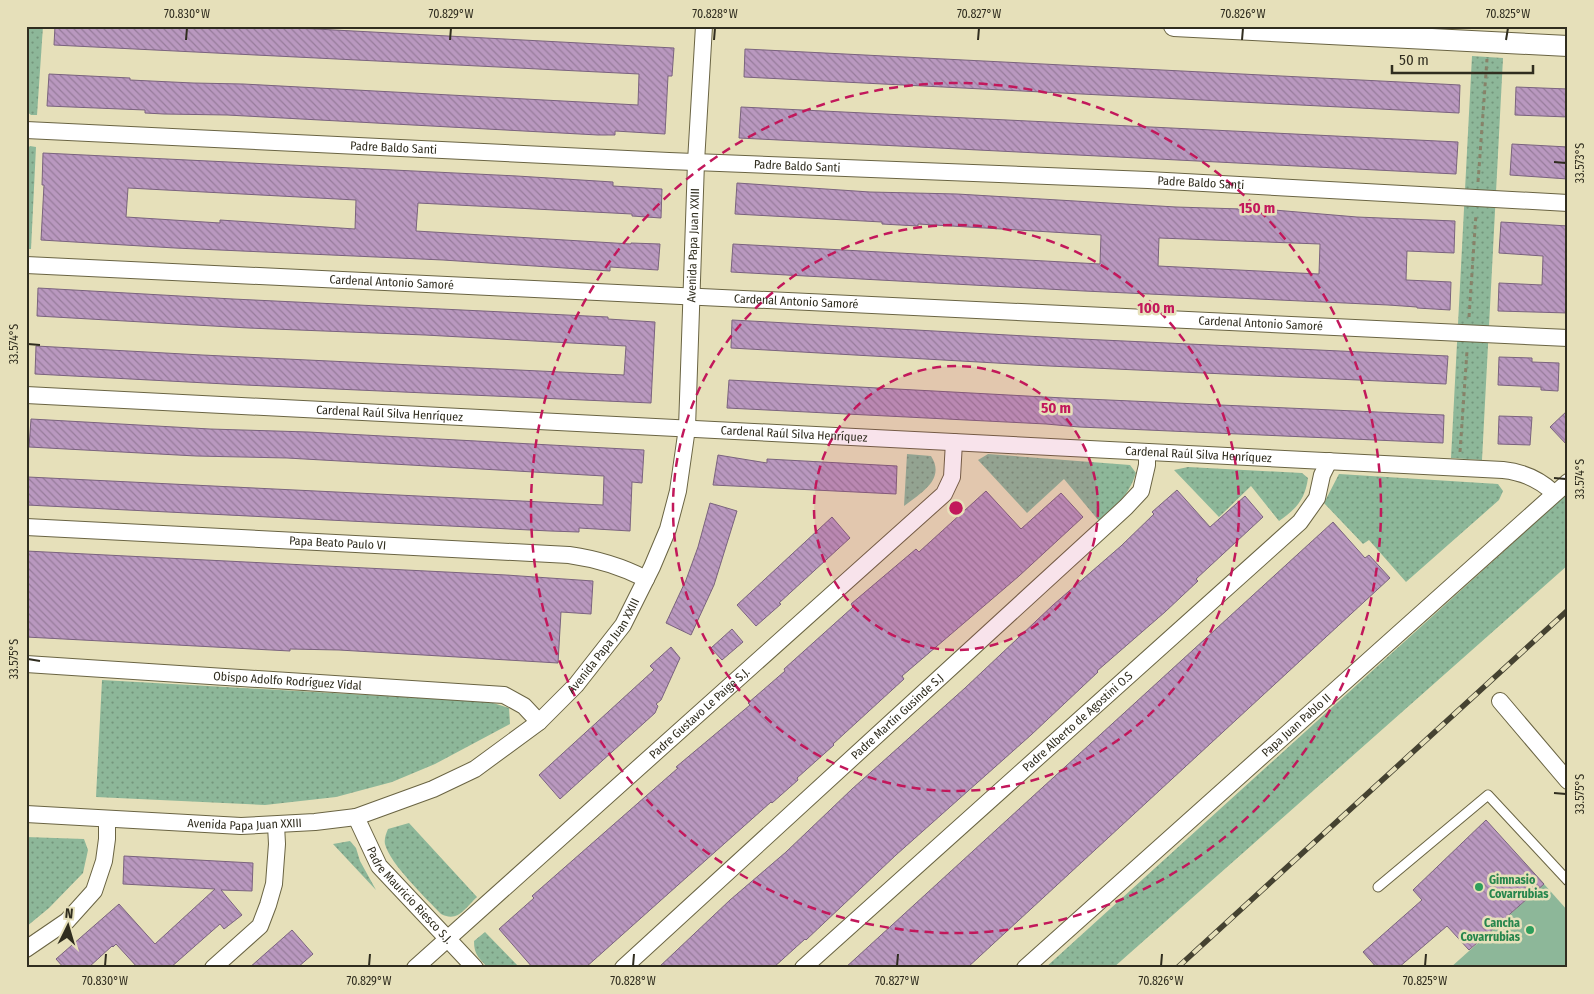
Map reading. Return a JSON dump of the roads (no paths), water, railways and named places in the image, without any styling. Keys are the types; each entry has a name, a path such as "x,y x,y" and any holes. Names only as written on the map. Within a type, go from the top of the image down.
{"street":[{"name":"Avenida Papa Juan XXIII","path":"26,814 241,826 276,825 356,817 434,789 475,769 539,722 576,685 623,624 646,579 668,529 678,491 687,428 696,162 704,26"},
{"path":"1174,26 1568,46"},
{"name":"Padre Baldo Santi","path":"26,130 696,162 1148,180 1568,203"},
{"name":"Cardenal Antonio Samoré","path":"26,265 1568,338"},
{"name":"Cardenal Raúl Silva Henríquez","path":"26,396 1459,467 1514,471 1536,479 1554,493"},
{"name":"Padre Gustavo Le Paige S.J.","path":"415,968 944,494 952,477 954,442"},
{"name":"Padre Martín Gusinde S.J","path":"623,968 1126,507 1141,491 1147,465 1147,452"},
{"name":"Padre Alberto de Agostini O.S","path":"803,968 1300,522 1317,498 1322,475 1329,461"},
{"name":"Papa Juan Pablo II","path":"1025,968 1568,482"},
{"name":"Papa Beato Paulo VI","path":"26,528 569,555 611,563 646,579"},
{"name":"Obispo Adolfo Rodríguez Vidal","path":"26,664 504,695 524,706 539,722"},
{"path":"1500,701 1568,780"},
{"name":"Padre Mauricio Riesco S.J.","path":"356,817 380,866 475,968"},
{"path":"26,949 67,921 94,892 104,861 107,819"},
{"path":"213,968 260,926 274,884 277,854 276,825"}],"lane":[{"path":"1378,887 1488,795 1568,881"}],"railway":[{"path":"1177,968 1568,610"}],"place":[{"name":"Gimnasio Covarrubias","path":"1479,887"},
{"name":"Cancha Covarrubias","path":"1530,930"}]}
